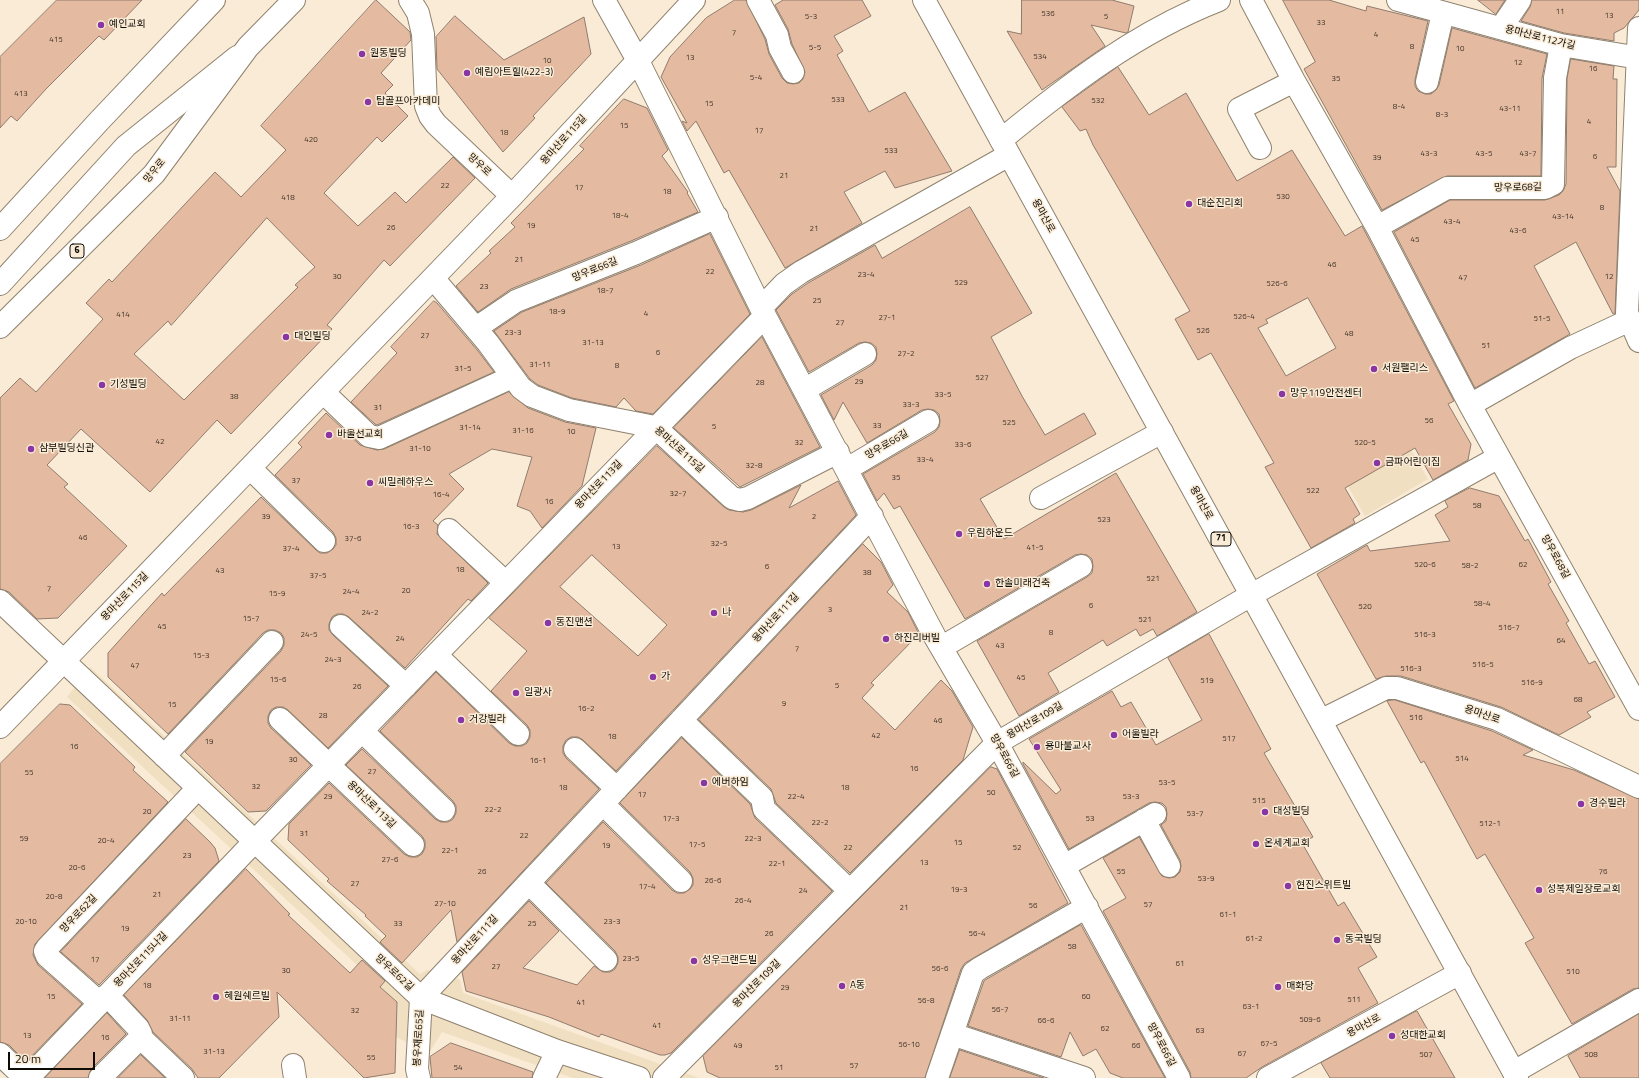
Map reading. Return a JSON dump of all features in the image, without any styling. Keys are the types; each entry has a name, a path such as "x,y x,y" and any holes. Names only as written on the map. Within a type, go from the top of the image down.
{"street":[{"path":"0,229 100,120 214,0"},
{"name":"망우로","path":"0,327 154,174 248,47 294,0"},
{"name":"망우로","path":"410,0 421,23 426,106 430,116 436,124 512,196"},
{"name":"망우로66길","path":"604,0 638,59 763,312 804,390 942,647 997,743 1179,1078"},
{"name":"용마산로115길","path":"0,727 512,196 694,0"},
{"path":"758,0 777,35 780,48 793,72"},
{"name":"용마산로","path":"924,0 1322,720 1516,1075 1639,1000"},
{"name":"용마산로113길","path":"254,842 655,427 763,312 784,284 801,272 1005,148 1053,97 1144,35 1186,12 1219,0"},
{"name":"망우로68길","path":"1251,0 1294,81 1377,227 1470,405 1639,709"},
{"name":"용마산로112가길","path":"1398,0 1561,45 1638,58"},
{"path":"1501,28 1520,0"},
{"path":"1428,82 1444,13"},
{"path":"1639,28 1627,313 1639,341"},
{"name":"망우로68길","path":"1377,227 1447,188 1545,188 1553,184 1555,78 1561,45"},
{"path":"0,284 126,146 248,47"},
{"path":"1260,148 1239,109 1294,81"},
{"name":"망우로66길","path":"476,328 516,301 636,253 717,217"},
{"name":"용마산로115길","path":"433,278 476,328 521,388 532,396 569,410 655,427 727,495 736,500 748,498 842,461"},
{"path":"1470,405 1570,348 1630,320"},
{"path":"804,390 865,354"},
{"path":"322,392 369,436 379,438 512,377"},
{"name":"망우로66길","path":"842,461 928,421"},
{"path":"1042,498 1162,432"},
{"path":"1252,594 1499,457"},
{"path":"250,468 324,541"},
{"name":"용마산로111길","path":"421,998 872,516"},
{"path":"449,530 506,582"},
{"path":"942,647 1081,566"},
{"name":"용마산로109길","path":"664,1078 997,743 1252,594"},
{"name":"망우로62길","path":"0,600 254,842 421,998 557,1050 639,1078"},
{"path":"341,626 406,686"},
{"path":"164,756 272,642"},
{"path":"436,655 518,734"},
{"name":"용마산로","path":"1322,720 1386,688 1397,688 1498,720 1639,787"},
{"name":"용마산로113길","path":"280,719 413,845"},
{"path":"681,720 762,798 764,809 850,891"},
{"path":"362,731 444,810"},
{"path":"575,749 610,796 681,881"},
{"name":"망우로62길","path":"104,999 47,956 45,951 198,788"},
{"path":"1064,866 1150,817 1170,866"},
{"name":"용마산로115나길","path":"0,1054 27,1078 254,842"},
{"path":"529,883 606,960"},
{"path":"937,1078 971,977 977,970 1087,907"},
{"name":"용마산로","path":"1268,1078 1460,973"},
{"name":"봉우재로65길","path":"419,1078 417,1069 421,998"},
{"path":"104,999 138,1028 141,1034 140,1037 182,1078"},
{"path":"952,1034 1084,1078"},
{"path":"100,1078 140,1037"},
{"path":"544,1078 557,1050"}],"shaded area":[{"name":"금파어린이집","path":"1385,404 1428,479 1365,516 1321,440"},
{"path":"90,667 420,974 427,970 447,973 460,980 463,993 699,1078 573,1078 442,1032 429,1053 396,1037 397,1002 67,697"}],"building":[{"path":"57,0 142,0 104,40 99,36 46,89 17,121 11,116 0,128 0,57"},
{"path":"376,0 410,32 411,40 381,73 393,85 385,93 408,116 382,142 377,137 324,193 358,226 395,192 406,203 453,157 475,178 390,266 384,260 327,325 332,329 231,434 217,420 150,492 81,429 47,465 68,484 64,487 127,546 58,618 37,619 9,592 0,589 0,398 20,378 36,392 103,319 86,303 109,279 112,282 215,172 241,197 286,150 261,126","holes":["267,218 315,267 295,285 298,287 184,400 134,354 168,321 171,325"]},
{"path":"735,0 746,0 765,39 769,54 782,78 787,83 793,84 799,83 803,79 805,72 792,44 788,29 775,5 783,0 862,0 871,16 834,36 843,51 837,55 869,112 905,92 952,171 895,188 885,171 844,192 862,223 785,268 729,170 724,173 696,121 687,131 682,121 687,123 661,77 670,57 706,18"},
{"path":"1022,0 1112,0 1134,6 1128,32 1126,33 1091,25 1105,46 1042,90 1007,31 1021,34"},
{"path":"1283,0 1329,0 1366,11 1367,6 1428,21 1415,80 1415,86 1418,91 1425,94 1431,94 1439,85 1452,28 1547,54 1542,78 1541,176 1447,176 1382,210 1304,69 1315,62"},
{"path":"1478,0 1505,0 1496,14"},
{"path":"1532,0 1639,0 1639,10 1624,28 1614,33 1614,41 1564,33 1521,21 1530,7"},
{"path":"455,16 504,60 584,17 591,54 533,116 535,118 503,152 437,69 436,37"},
{"path":"1571,59 1614,66 1613,79 1617,79 1616,167 1607,167 1620,191 1615,313 1613,314 1576,242 1534,266 1570,334 1475,388 1394,232 1450,200 1545,200 1559,195 1563,191 1566,184 1567,79"},
{"path":"1118,67 1149,115 1186,93 1237,181 1292,150 1345,236 1362,226 1454,401 1448,404 1471,444 1468,460 1433,480 1415,448 1345,488 1360,514 1353,519 1355,523 1311,548 1265,467 1274,463 1211,353 1198,360 1175,319 1190,311 1093,145 1086,129 1080,131 1062,107","holes":["1308,298 1336,348 1286,376 1258,328 1268,323 1266,320"]},
{"path":"624,99 647,108 668,150 662,156 688,192 687,193 698,212 631,241 511,289 478,312 456,286 491,253 489,251 515,227 511,223 584,149 580,146"},
{"path":"970,207 1032,313 991,337 1022,396 1045,435 1084,413 1096,434 980,499 1004,539 1116,473 1197,612 1157,636 1153,629 1140,636 1136,629 1107,646 1103,640 1048,673 1059,692 1019,716 977,641 1087,577 1092,573 1092,559 1087,555 1075,555 965,619 900,506 894,509 884,493 877,501 863,474 935,432 939,427 939,414 934,410 922,410 867,443 843,402 834,420 821,395 872,365 876,360 876,347 871,343 859,343 809,372 776,310 792,294 808,283 875,245 882,258"},
{"path":"710,234 750,314 653,414 636,411 624,398 616,407 572,398 538,385 530,379 494,331 522,312 641,265"},
{"path":"434,301 478,351 494,372 377,425 351,402 397,353 391,347"},
{"path":"762,337 820,447 740,487 674,428"},
{"path":"509,392 528,408 565,422 596,428 582,486 542,528 530,511 517,506 532,457 492,449 449,474 464,489 433,521 438,525 437,534 488,583 471,601 468,599 405,668 349,617 343,614 337,614 332,617 329,624 329,630 333,635 388,686 328,748 288,710 283,707 276,707 271,710 268,716 268,723 271,728 311,765 266,811 248,812 185,752 281,651 284,645 284,638 281,633 275,630 268,630 263,633 168,734 108,677 108,653 162,593 164,596 261,497 320,553 327,553 333,549 336,545 336,538 333,532 275,475 302,447 298,443 326,413 360,445 377,450 384,449"},
{"path":"657,446 729,510 743,512 751,510 801,485 789,508 838,481 856,515 616,771 583,740 578,737 571,737 566,740 563,746 563,753 566,758 599,789 457,942 451,910 402,963 380,942 386,936 365,916 366,915 327,881 329,879 288,840 289,824 329,783 404,854 410,857 417,857 422,854 425,848 425,841 422,836 346,765 362,749 435,819 441,822 448,822 453,819 456,813 456,806 453,801 380,731 436,672 509,743 515,746 522,746 527,743 530,737 530,730 527,725 491,691 527,651 489,618","holes":["592,555 667,625 638,656 560,587"]},
{"path":"1470,488 1499,496 1525,541 1528,539 1551,582 1548,584 1569,621 1566,623 1589,664 1595,661 1615,697 1587,712 1591,717 1559,735 1501,707 1401,676 1386,676 1376,679 1317,574 1367,545 1370,551 1450,541 1435,515 1448,507 1445,501"},
{"path":"863,544 881,562 893,585 887,592 908,612 919,634 871,683 874,685 862,698 895,730 941,680 952,691 973,727 963,760 850,873 776,803 771,789 699,720"},
{"path":"1209,634 1271,749 1264,753 1313,837 1302,843 1338,906 1344,902 1377,957 1358,968 1378,1003 1262,1067 1246,1078 1191,1078 1190,1072 1103,911 1126,898 1103,858 1139,837 1162,876 1169,878 1175,877 1180,872 1180,860 1161,825 1166,821 1166,807 1162,803 1149,803 1069,849 1023,764 1023,762 1056,794 1061,790 1029,739 1112,691 1121,707 1131,702 1156,745 1202,720 1168,658"},
{"path":"1395,700 1492,731 1533,750 1523,755 1574,770 1639,799 1639,988 1633,989 1572,1024 1525,943 1534,938 1485,854 1477,859 1424,761 1421,763 1387,701"},
{"path":"60,704 70,705 135,767 133,770 168,802 35,944 33,955 38,965 82,1004 26,1062 9,1045 0,1042 0,764"},
{"path":"682,738 750,804 755,818 832,891 671,1053 665,1055 660,1055 601,1034 599,1037 549,1017 466,991 462,972 529,901 559,931 523,968 577,985 594,966 603,972 610,972 615,969 618,963 618,957 615,951 546,883 603,822 672,890 677,893 684,893 690,889 693,885 693,878 690,872 620,803"},
{"path":"991,767 997,769 1068,903 965,963 961,969 925,1078 720,1078 707,1072 703,1056"},
{"path":"186,819 215,848 219,861 99,985 61,952"},
{"path":"246,869 290,914 288,915 350,973 362,960 385,981 380,987 397,1002 395,1073 364,1078 277,992 279,1017 219,1078 198,1078 192,1069 153,1032 147,1020 124,995"},
{"path":"1081,925 1165,1078 1123,1078 1110,1073 1096,1049 1083,1056 1070,1032 1061,1057 968,1026 984,981"},
{"path":"1417,1011 1455,1078 1330,1078 1321,1063"},
{"path":"107,1013 126,1034 91,1069 88,1078 45,1078"},
{"path":"1639,1014 1639,1078 1580,1078 1568,1056"},
{"path":"451,1043 533,1072 532,1078 432,1078 430,1057"},
{"path":"960,1050 1044,1078 950,1078"},
{"path":"141,1055 165,1078 118,1078"}],"place":[{"name":"예인교회","path":"101,25"},
{"name":"원동빌딩","path":"362,54"},
{"name":"예림아트힐(422-3)","path":"467,73"},
{"name":"탑골프아카데미","path":"368,102"},
{"name":"대순진리회","path":"1189,204"},
{"name":"대인빌딩","path":"286,337"},
{"name":"서원팰리스","path":"1374,369"},
{"name":"기성빌딩","path":"102,385"},
{"name":"망우119안전센터","path":"1282,394"},
{"name":"바울선교회","path":"329,435"},
{"name":"삼부빌딩신관","path":"31,449"},
{"name":"금파어린이집","path":"1377,463"},
{"name":"씨밀레하우스","path":"370,483"},
{"name":"우림하운드","path":"959,534"},
{"name":"한솔미래건축","path":"987,584"},
{"name":"나","path":"714,613"},
{"name":"동진맨션","path":"548,623"},
{"name":"하진리버빌","path":"886,639"},
{"name":"가","path":"653,677"},
{"name":"일광사","path":"516,693"},
{"name":"거강빌라","path":"461,720"},
{"name":"어울빌라","path":"1114,735"},
{"name":"용마불교사","path":"1037,747"},
{"name":"에버하임","path":"704,783"},
{"name":"경수빌라","path":"1581,804"},
{"name":"대성빌딩","path":"1265,812"},
{"name":"온세계교회","path":"1256,844"},
{"name":"현진스위트빌","path":"1288,886"},
{"name":"성복제일장로교회","path":"1539,890"},
{"name":"동국빌딩","path":"1337,940"},
{"name":"성우그랜드빌","path":"694,961"},
{"name":"A동","path":"842,986"},
{"name":"매화당","path":"1278,987"},
{"name":"혜원쉐르빌","path":"216,997"},
{"name":"성대한교회","path":"1392,1036"}]}
